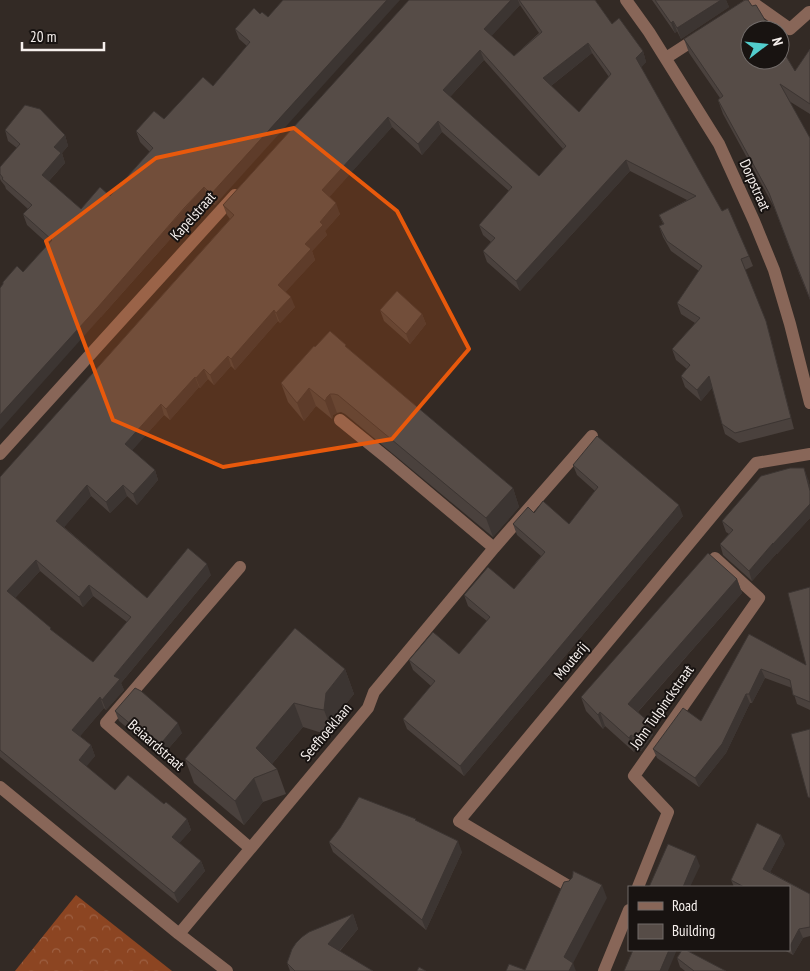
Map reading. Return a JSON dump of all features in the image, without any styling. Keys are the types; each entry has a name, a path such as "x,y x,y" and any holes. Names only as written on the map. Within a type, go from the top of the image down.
{"street":[{"name":"Dorpstraat","path":"626,0 666,58 719,144 774,270 810,403"},
{"path":"728,18 752,2 790,29 810,13"},
{"path":"666,58 713,28"},
{"name":"Kapelstraat","path":"0,454 240,189"},
{"path":"340,420 494,548"},
{"name":"Seefhoeklaan","path":"179,934 368,708 374,692 494,548 592,436"},
{"name":"Mouterij","path":"570,888 459,821 756,463 810,454"},
{"name":"John Tulpinckstraat","path":"638,886 668,812 634,776 759,598 715,558"},
{"name":"Beiaardstraat","path":"240,567 106,723 250,848"},
{"path":"0,787 227,971"},
{"path":"604,971 628,912"}],"highlighted area":[{"path":"294,128 397,211 469,349 392,439 223,467 113,420 46,241 156,158"}],"green space":[{"path":"76,895 172,971 15,971"}],"building":[{"path":"283,0 387,0 211,194 204,187 185,207 0,415 0,288 17,266 23,272 52,240 23,214 32,205 2,179 0,167 20,144 5,130 25,105 40,109 65,135 54,147 61,153 42,175 81,209 100,187 110,196 153,148 136,131 154,111 164,119 203,77 213,86 250,42 235,29 254,8 260,14 262,12 268,17"},
{"path":"409,0 511,0 484,29 514,56 542,32 519,0 595,0 612,24 619,18 643,51 636,58 722,211 728,208 749,256 741,259 766,321 791,418 735,433 722,424 709,376 697,390 681,376 690,365 672,349 700,318 677,303 702,266 667,241 659,226 664,224 659,215 696,196 626,160 516,281 483,251 495,238 479,225 512,187 438,121 418,144 388,117 322,190 336,203 320,222 323,225 305,244 311,249 278,285 291,297 276,313 274,310 231,359 228,356 210,375 204,369 166,409 161,404 125,444 155,470 133,494 123,485 106,502 87,485 56,521 147,598 188,548 207,564 114,676 120,679 102,700 100,697 72,730 91,745 79,760 115,790 128,775 164,804 166,802 187,819 172,837 201,861 174,893 0,750 0,477 234,215 223,205","holes":["588,43 611,74 579,112 543,78","480,50 566,146 539,176 443,90","36,560 79,597 89,585 131,617 93,662 50,629 7,591"]},
{"path":"655,0 721,0 677,28 673,21 671,23"},
{"path":"745,0 748,0 752,6 756,5 765,20 740,20 740,70 790,70 790,63 795,71 810,49 810,104 780,84 810,138 810,299 769,193 718,100 723,96 684,39"},
{"path":"397,291 422,314 406,334 380,310"},
{"path":"330,331 345,346 513,488 486,518 338,395 330,394 325,401 309,388 297,403 281,383"},
{"path":"597,436 679,505 460,766 403,719 435,681 409,660 433,632 459,654 490,617 464,595 488,567 514,589 545,552 513,524 528,507 534,513 543,501 569,524 598,487 573,465"},
{"path":"790,468 804,468 810,491 810,504 749,571 720,544 733,530 722,521 761,476"},
{"path":"708,553 737,579 628,704 648,721 636,738 631,735 629,738 600,712 598,715 581,697"},
{"path":"810,587 810,702 793,695 790,680 761,669 749,694 746,694 722,744 695,778 653,749 683,708 701,721 749,634 806,665 788,593"},
{"path":"295,628 345,669 326,693 324,710 294,703 256,748 277,769 254,778 235,801 185,759"},
{"path":"135,688 178,723 158,747 115,711"},
{"path":"810,729 810,798 808,797 791,734"},
{"path":"359,797 416,819 458,841 422,920 329,842"},
{"path":"757,823 781,835 763,869 810,894 810,927 799,929 790,946 790,886 742,886 731,880"},
{"path":"668,844 696,856 683,886 649,886"},
{"path":"573,871 602,885 564,957 573,963 569,971 506,971 509,964 525,970 564,882 572,878"},
{"path":"353,914 328,944 373,971 295,971 287,963 292,949 302,937 309,932"},
{"path":"633,951 669,951 660,971 624,971"},
{"path":"681,951 688,951 726,971 694,971 677,958"},
{"path":"419,967 426,971 417,971"}]}
